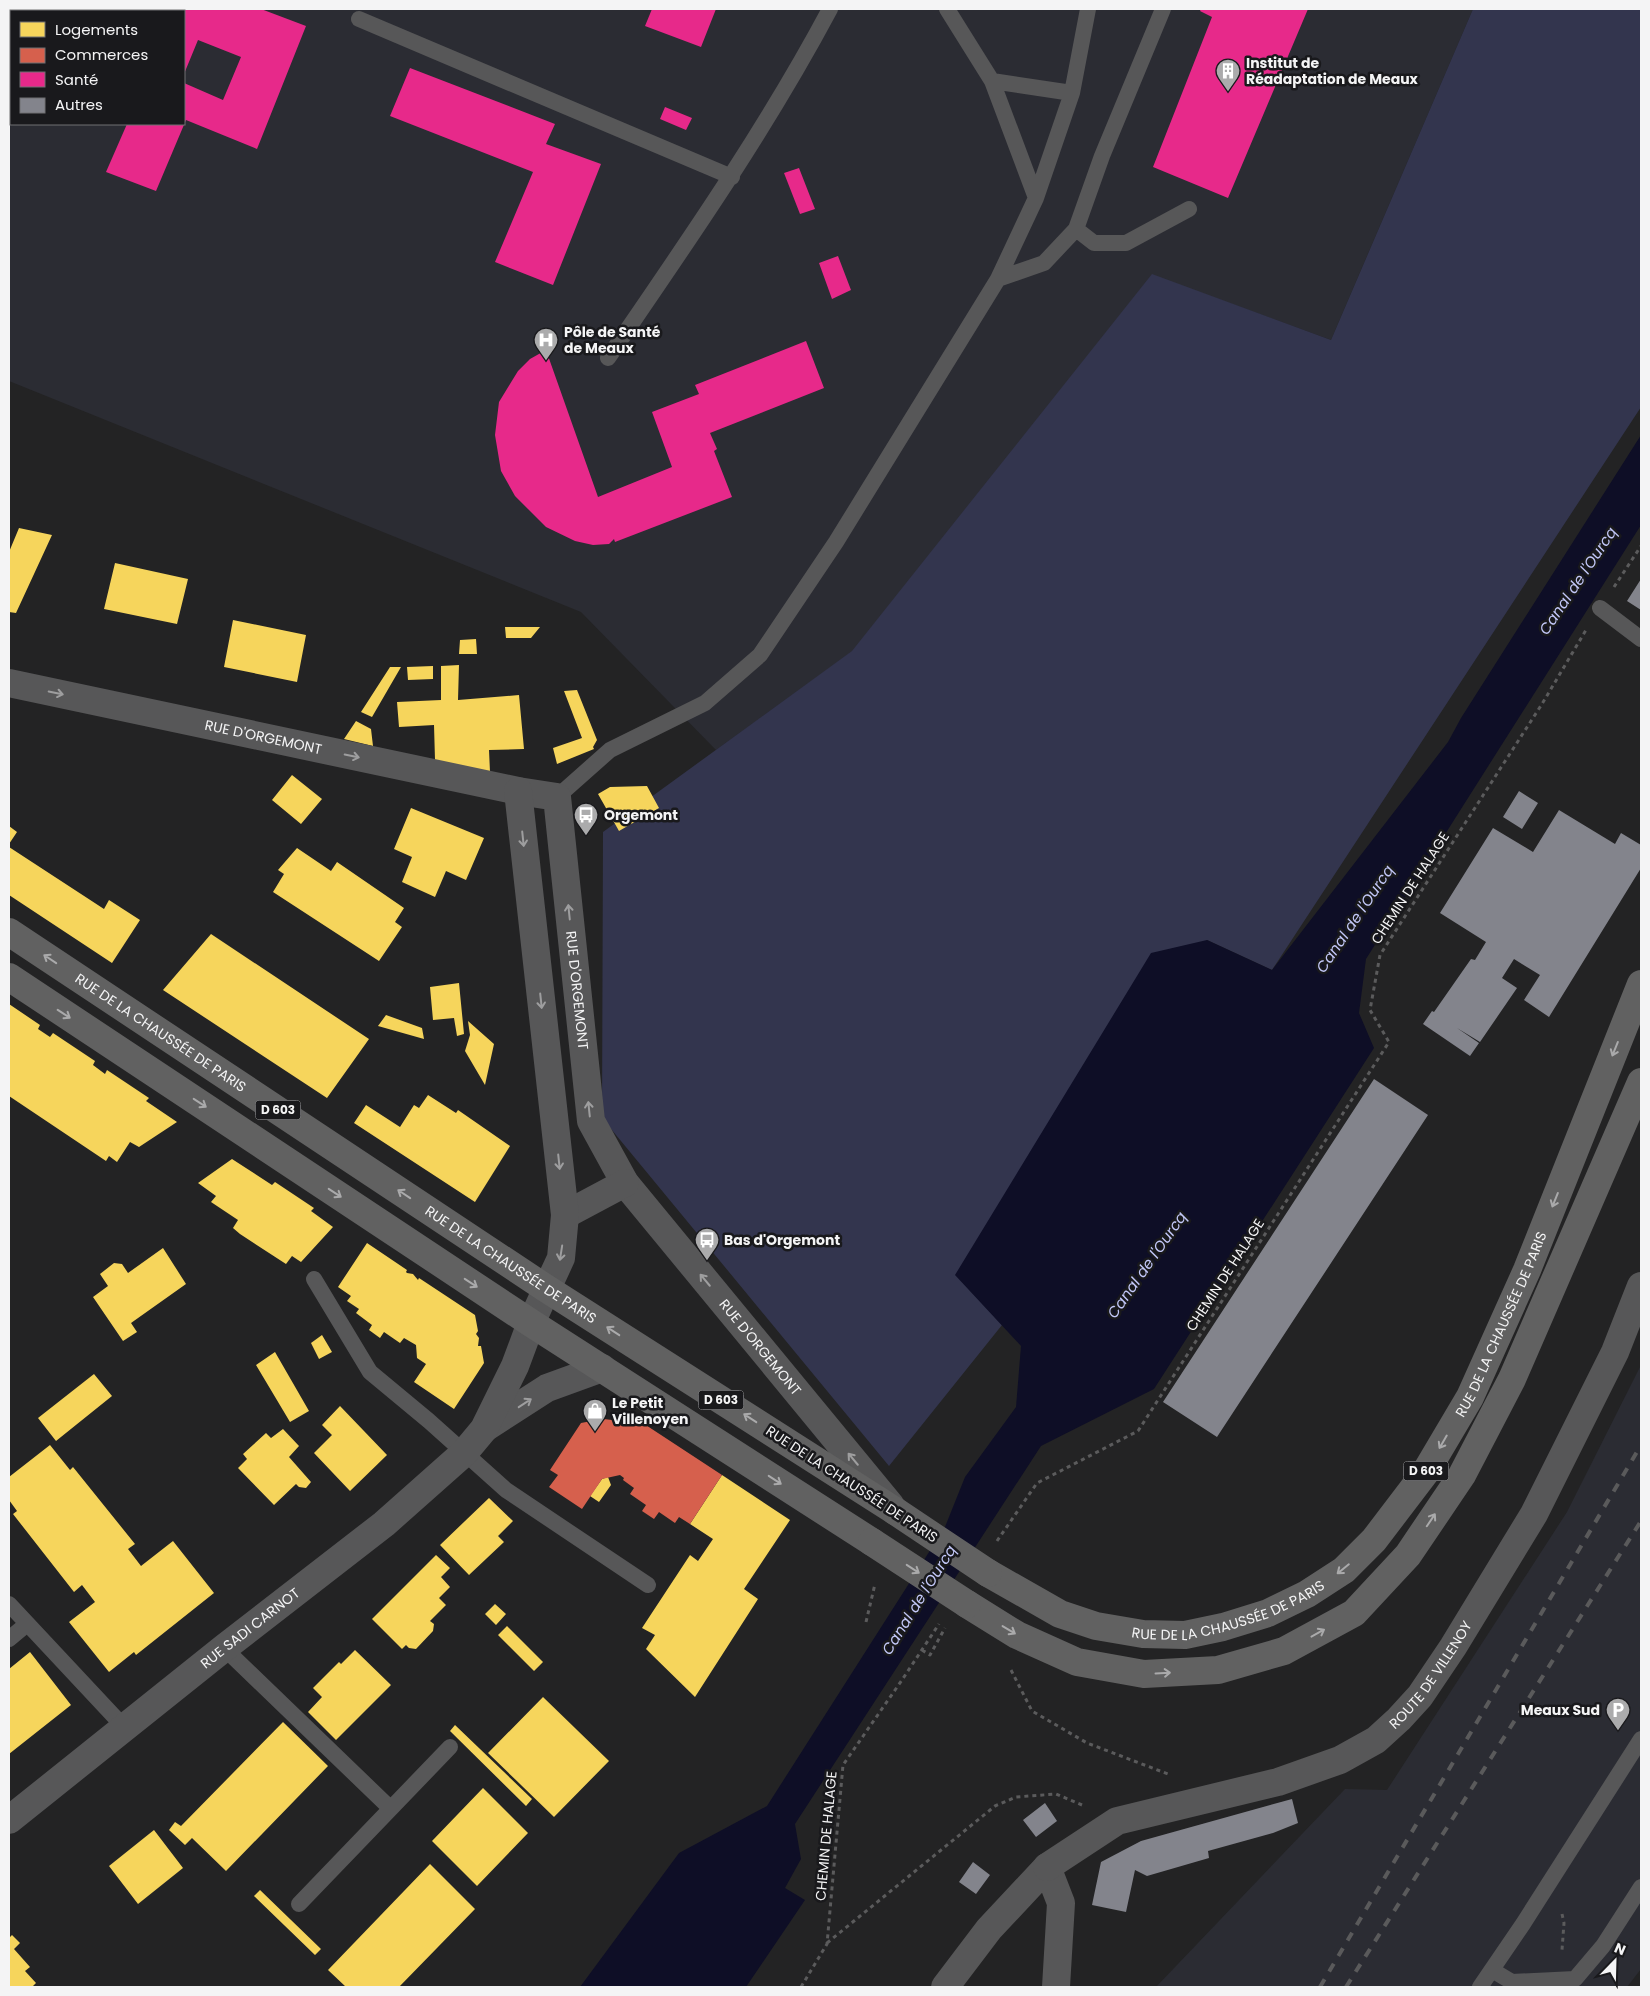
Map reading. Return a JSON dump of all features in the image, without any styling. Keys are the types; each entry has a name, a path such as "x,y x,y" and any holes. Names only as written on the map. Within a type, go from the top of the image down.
{"main road":[{"name":"RUE DE LA CHAUSSÉE DE PARIS","path":"9,932 547,1288 895,1510 988,1573 1060,1614 1096,1626 1143,1634 1185,1635 1223,1627 1268,1614 1307,1594 1344,1570 1374,1540 1425,1473 1470,1396 1527,1270 1637,994"},
{"name":"D 603","path":"9,977 531,1322 1017,1635 1077,1662 1144,1674 1218,1670 1284,1651 1354,1613 1408,1554 1462,1474 1512,1379 1641,1082"}],"street":[{"name":"RUE D'ORGEMONT","path":"9,683 518,791 557,797 591,1121 625,1183 895,1510"},
{"path":"518,791 565,1215 561,1258 547,1288"},
{"path":"565,1215 625,1183"},
{"name":"ROUTE DE VILLENOY","path":"945,1987 989,1929 1047,1867 1117,1822 1278,1782 1340,1760 1376,1740 1399,1719 1420,1696 1453,1648 1534,1514 1615,1352 1641,1286"},
{"name":"RUE SADI CARNOT","path":"9,1820 224,1648 384,1524 464,1453 484,1429 515,1366 531,1322 547,1288"},
{"name":"RUE SADI CARNOT","path":"484,1429 547,1388 602,1368"},
{"path":"1047,1867 1061,1904 1056,1987"}],"lane":[{"path":"608,358 732,177 830,9"},
{"path":"947,9 992,81 1036,198"},
{"path":"557,797 610,750 706,703 760,655 836,542 998,279 1036,198 1072,94 1088,9"},
{"path":"998,279 1044,263 1076,229 1102,156 1163,9"},
{"path":"359,19 732,177"},
{"path":"992,81 1072,94"},
{"path":"1076,229 1094,243 1126,243 1189,209"},
{"path":"1600,608 1641,639"},
{"path":"314,1279 370,1372 429,1421 506,1490 648,1585"},
{"path":"9,1604 124,1727"},
{"path":"9,1639 28,1624"},
{"path":"224,1648 390,1808"},
{"path":"1480,1987 1641,1739"},
{"path":"299,1904 450,1747"},
{"path":"1492,1970 1512,1982 1574,1979 1603,1946 1641,1887"}],"path":[{"name":"CHEMIN DE HALAGE","path":"993,1546 1037,1483 1138,1431 1389,1042 1370,1010 1380,955 1522,736 1600,608 1641,546"},
{"path":"866,1622 876,1585"},
{"name":"CHEMIN DE HALAGE","path":"801,1987 827,1944 843,1765 943,1617"},
{"path":"922,1650 930,1656 945,1628 953,1633"},
{"path":"1010,1666 1032,1711 1087,1743 1171,1775 1164,1779"},
{"path":"827,1944 995,1806 1016,1797 1056,1794 1117,1822"},
{"path":"1542,1894 1556,1905 1564,1923 1564,1944 1556,1980"}],"shaded area":[{"name":"Pôle de Santé de Meaux","path":"9,9 1473,9 1331,340 1152,275 852,652 716,750 581,612 9,381"},
{"path":"9,9 30,9 33,10 10,10 9,115"},
{"path":"1473,9 1641,9 1641,407 1272,970 1207,940 956,1275 1002,1325 889,1466 602,1118 603,832 852,651 1152,274 1331,340"},
{"path":"1641,1365 1641,1969 1627,1987 1156,1987 1345,1789 1387,1790 1567,1512"}],"water":[{"name":"Canal de l'Ourcq","path":"1641,435 1641,525 1366,959 1359,1013 1374,1048 1154,1389 1041,1446 795,1824 801,1859 785,1888 805,1900 746,1987 580,1987 679,1853 767,1806 945,1527 965,1477 1016,1407 1021,1346 955,1275 1151,953 1207,940 1272,970 1448,742 1461,718"}],"building: Logements":[{"path":"19,528 52,535 16,613 9,612 9,552"},
{"path":"115,563 188,579 177,624 104,609"},
{"path":"233,620 306,635 297,682 224,667"},
{"path":"505,627 540,627 531,638 506,638"},
{"path":"476,639 477,654 459,654 460,640"},
{"path":"459,665 458,700 519,695 524,749 489,750 490,772 435,760 434,725 399,727 397,702 441,700 441,666"},
{"path":"433,666 433,679 408,680 407,667"},
{"path":"390,667 401,667 372,717 361,712"},
{"path":"577,690 597,740 593,747 594,749 557,764 553,748 582,738 564,691"},
{"path":"356,721 371,729 373,746 344,739"},
{"path":"292,775 322,799 301,824 272,800"},
{"path":"647,786 659,808 619,831 598,794 610,787"},
{"path":"411,808 484,838 466,880 446,871 435,897 402,882 412,857 394,849"},
{"path":"9,826 17,832 9,844"},
{"path":"9,847 104,909 109,900 140,920 112,963 9,895"},
{"path":"297,848 331,871 337,862 404,908 395,922 402,927 379,961 273,892 284,874 278,870"},
{"path":"211,934 369,1039 327,1098 163,990"},
{"path":"459,983 464,1034 457,1036 454,1018 433,1020 430,987"},
{"path":"9,1004 40,1025 38,1029 50,1037 53,1033 95,1061 93,1065 105,1074 107,1070 149,1098 146,1101 177,1122 139,1147 130,1142 117,1162 109,1156 106,1161 9,1096"},
{"path":"386,1015 422,1028 424,1039 378,1026"},
{"path":"468,1021 494,1044 485,1085 465,1051 470,1035"},
{"path":"428,1095 456,1113 458,1110 510,1146 475,1202 354,1123 366,1105 400,1127 414,1105 419,1108"},
{"path":"232,1159 272,1185 275,1182 314,1208 311,1211 333,1227 301,1262 292,1256 286,1264 240,1234 233,1228 238,1220 211,1202 216,1196 198,1183"},
{"path":"367,1243 407,1270 407,1273 413,1274 418,1280 419,1278 475,1315 478,1331 476,1334 479,1338 478,1346 481,1346 484,1363 454,1409 414,1382 426,1364 417,1358 416,1345 404,1338 400,1343 384,1332 380,1338 369,1330 372,1325 356,1313 359,1309 347,1301 351,1296 338,1287"},
{"path":"163,1248 186,1284 131,1323 137,1332 123,1341 93,1297 108,1286 100,1274 114,1263 122,1264 128,1273"},
{"path":"322,1335 332,1352 319,1359 311,1343"},
{"path":"275,1352 309,1411 290,1422 256,1365"},
{"path":"94,1374 112,1396 56,1441 38,1418"},
{"path":"340,1406 387,1455 350,1491 314,1453 332,1435 322,1425"},
{"path":"283,1429 299,1446 289,1457 311,1482 306,1488 299,1487 296,1484 274,1505 238,1468 247,1459 243,1454 266,1433 271,1438"},
{"path":"50,1445 70,1470 73,1467 135,1544 128,1549 141,1566 173,1541 214,1593 136,1655 134,1652 109,1672 69,1622 95,1602 82,1585 74,1592 13,1514 17,1511 9,1500 9,1477"},
{"path":"722,1475 790,1520 744,1589 758,1599 695,1697 646,1649 655,1635 642,1628 690,1555 698,1561 713,1539 690,1524"},
{"path":"608,1477 611,1485 599,1502 590,1496 602,1479"},
{"path":"489,1498 513,1521 498,1536 504,1542 469,1575 440,1545"},
{"path":"436,1555 450,1568 441,1577 450,1587 439,1598 446,1605 430,1621 434,1624 433,1631 416,1649 409,1648 406,1645 402,1649 372,1619"},
{"path":"495,1604 506,1614 496,1625 485,1614"},
{"path":"507,1626 543,1662 534,1671 498,1635"},
{"path":"355,1650 391,1685 336,1740 308,1712 322,1697 313,1688 339,1662 341,1664"},
{"path":"30,1652 71,1705 9,1754 9,1669"},
{"path":"543,1697 609,1761 554,1817 488,1753"},
{"path":"283,1722 328,1766 226,1871 192,1838 185,1845 169,1830 175,1822 181,1826"},
{"path":"455,1725 532,1799 526,1806 450,1731"},
{"path":"483,1788 528,1833 477,1886 432,1841"},
{"path":"154,1830 183,1868 138,1904 109,1866"},
{"path":"430,1864 475,1909 399,1987 346,1987 328,1970"},
{"path":"260,1890 321,1949 315,1955 254,1896"},
{"path":"12,1935 20,1943 14,1949 30,1967 25,1971 36,1983 32,1987 9,1987 9,1938"}],"building: Commerces":[{"path":"629,1414 722,1475 690,1524 679,1517 675,1523 659,1512 654,1519 642,1511 646,1505 630,1494 634,1488 623,1480 624,1478 620,1475 602,1479 582,1509 549,1487 558,1475 550,1470 581,1423 597,1420 598,1423 604,1419 612,1420 612,1417"}],"building: Santé":[{"path":"261,9 306,26 257,149 186,120 185,122 185,83 223,100 241,57 198,40 185,72 185,10 176,10"},
{"path":"652,9 716,9 701,47 645,26"},
{"name":"Institut de Réadaptation de Meaux","path":"1201,9 1308,9 1228,198 1153,167 1212,17 1200,11"},
{"path":"410,68 555,124 546,144 601,164 553,285 495,262 533,172 390,116"},
{"path":"665,107 692,118 686,130 660,119"},
{"path":"127,125 184,125 156,191 106,172"},
{"path":"799,168 815,209 800,214 784,173"},
{"path":"838,256 851,290 832,299 819,263"},
{"path":"806,341 824,388 710,433 717,449 714,451 732,497 615,542 614,539 609,544 593,545 575,541 546,527 515,496 501,471 495,435 499,402 518,371 530,359 546,350 598,497 672,467 652,412 699,394 695,385"}],"building: Autres":[{"path":"1641,579 1641,610 1627,601"},
{"path":"1519,791 1538,803 1522,829 1503,817"},
{"path":"1559,810 1615,844 1621,833 1641,845 1641,868 1549,1017 1524,1000 1540,975 1514,959 1502,978 1517,988 1480,1042 1457,1028 1479,1043 1470,1056 1423,1024 1432,1011 1434,1012 1471,959 1475,960 1486,942 1440,913 1493,828 1533,852"},
{"path":"1374,1079 1428,1115 1217,1437 1163,1402"},
{"path":"1292,1799 1298,1823 1273,1833 1208,1851 1209,1858 1147,1876 1135,1870 1126,1912 1092,1905 1101,1862 1141,1841"},
{"path":"1045,1803 1057,1821 1036,1837 1023,1820"},
{"path":"973,1862 990,1875 976,1894 959,1882"}],"railway":[{"path":"1320,1987 1641,1445"},
{"path":"1346,1987 1641,1521"}],"place":[{"name":"Institut de Réadaptation de Meaux","path":"1228,92"},
{"name":"Pôle de Santé de Meaux","path":"546,361"},
{"name":"Orgemont","path":"586,836"},
{"name":"Bas d'Orgemont","path":"707,1261"},
{"name":"Le Petit Villenoyen","path":"595,1432"},
{"name":"Meaux Sud","path":"1618,1731"}]}
